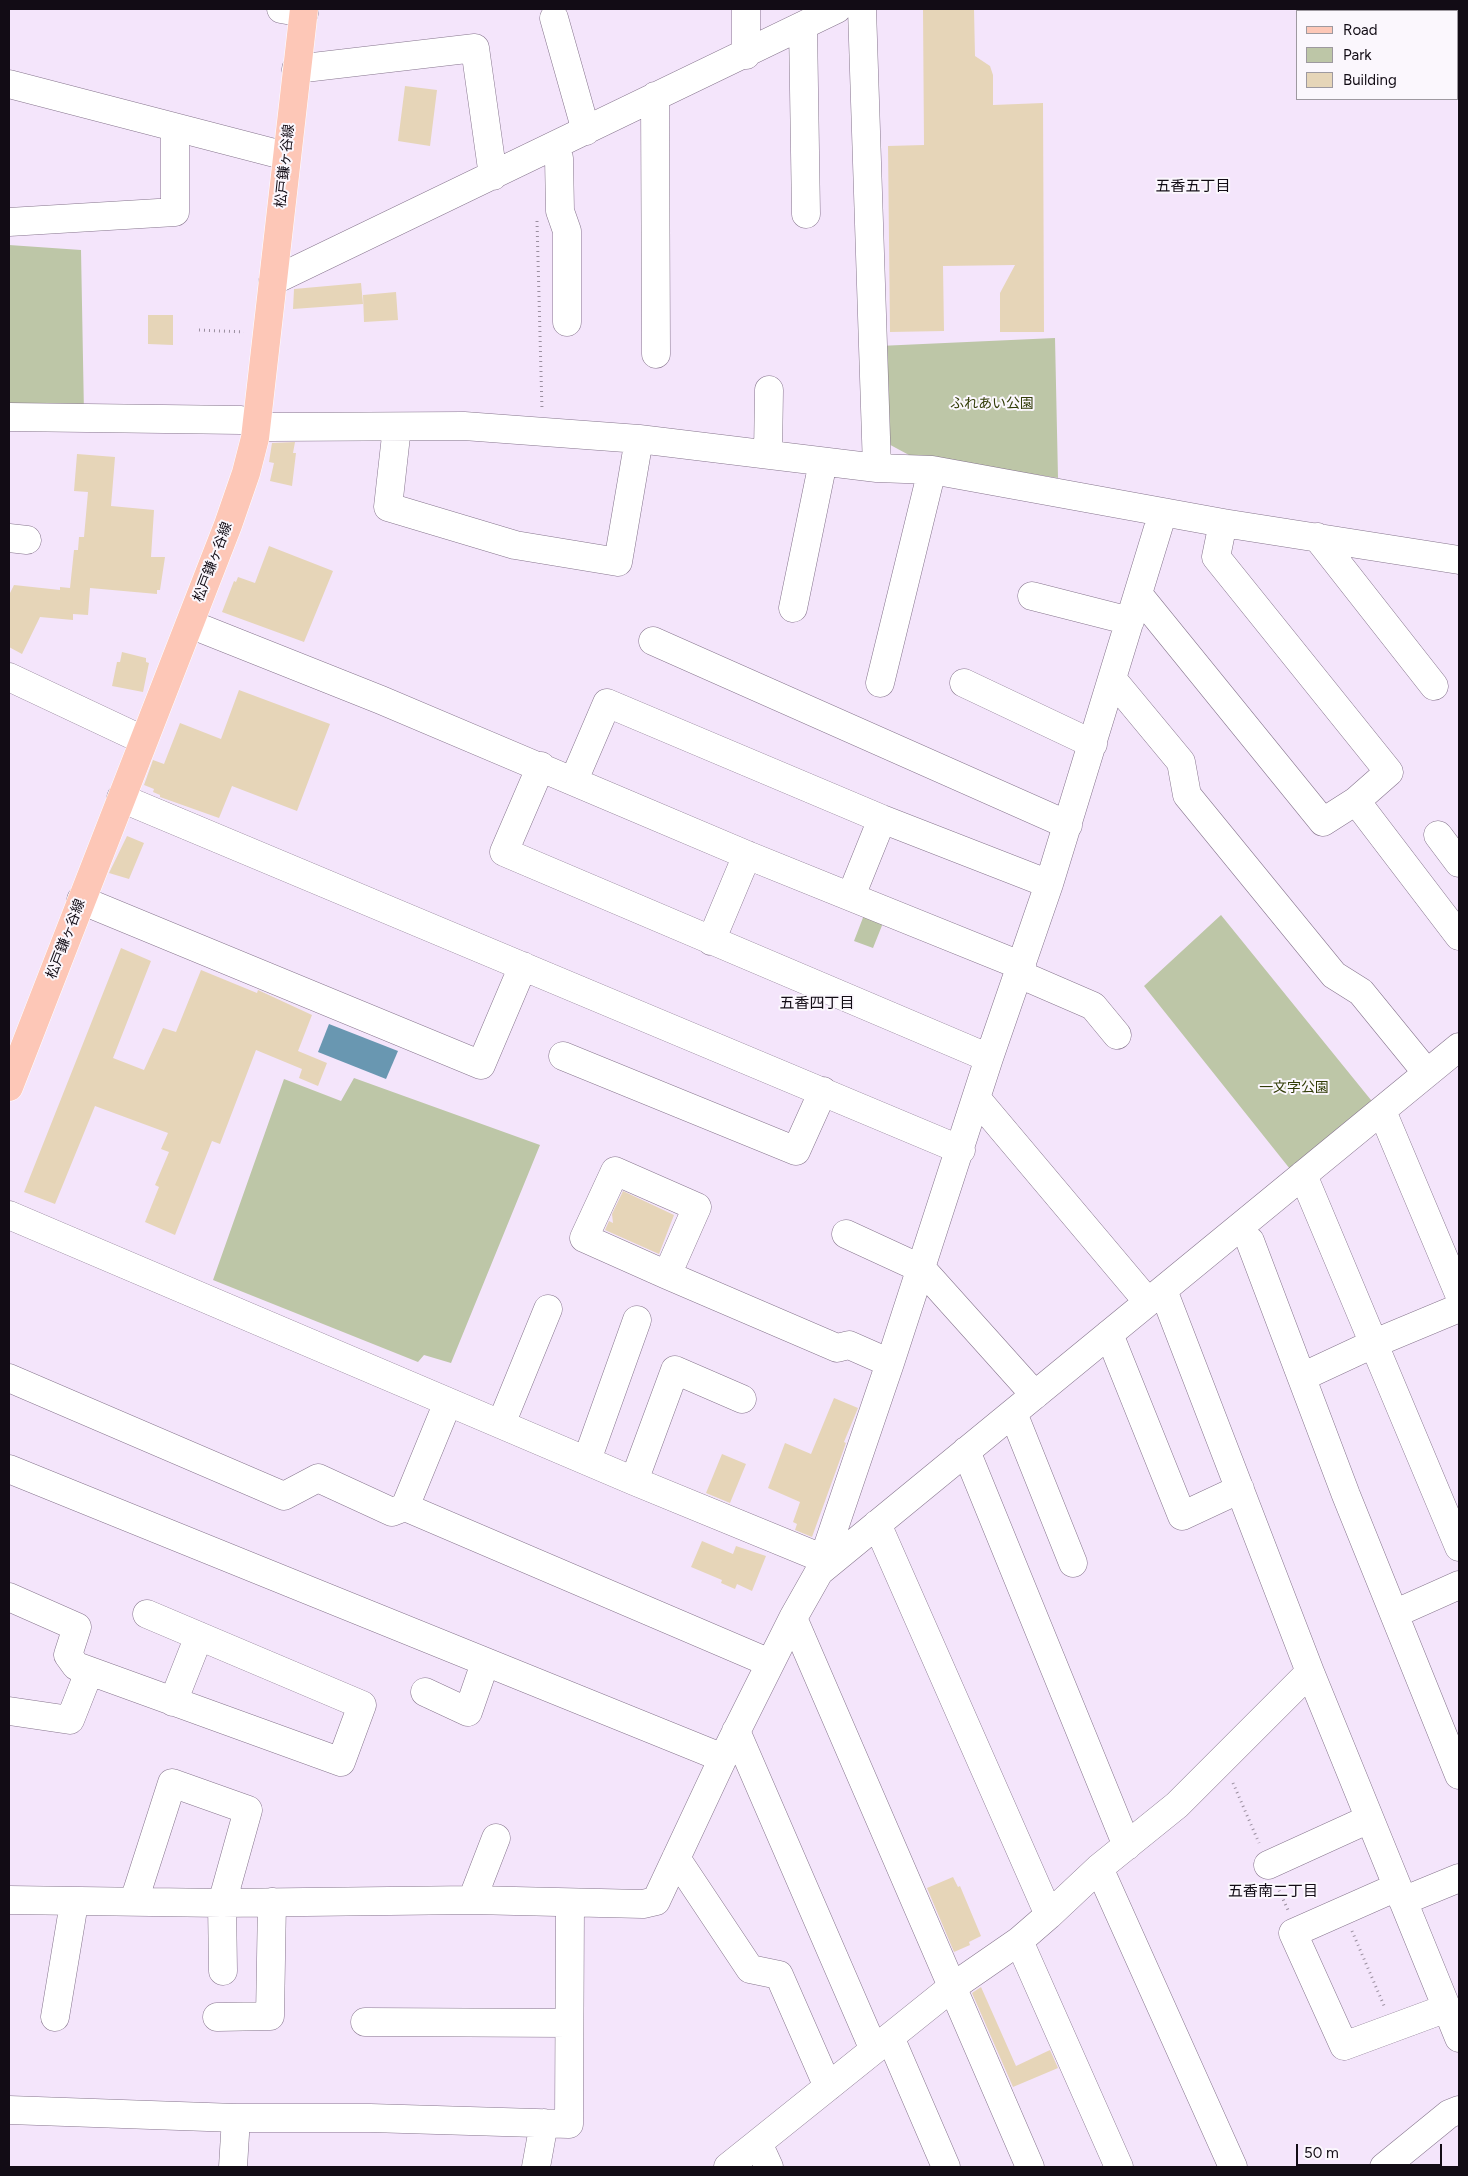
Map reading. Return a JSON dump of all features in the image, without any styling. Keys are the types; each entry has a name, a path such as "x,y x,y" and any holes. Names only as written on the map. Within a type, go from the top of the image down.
{"main road":[{"name":"松戸鎌ヶ谷線","path":"9,1087 15,1054 81,900 190,624 246,473 256,422 296,69 296,10"}],"street":[{"path":"746,9 746,55"},
{"path":"273,281 655,96 746,55 838,9"},
{"path":"862,9 877,468"},
{"path":"554,18 586,131"},
{"path":"803,26 806,214"},
{"path":"296,69 475,48 493,176"},
{"path":"9,84 286,156"},
{"path":"655,96 656,354"},
{"path":"9,222 176,212 175,128"},
{"path":"552,147 559,158 560,211 567,231 567,322"},
{"path":"768,454 769,390"},
{"path":"9,417 241,420 256,422 269,427 464,426 542,430 639,439 877,468 932,470 1223,523 1317,537 1456,562"},
{"path":"397,427 388,507 515,545 618,562 639,439"},
{"path":"793,608 823,462"},
{"path":"880,683 932,470"},
{"path":"9,1900 74,1903 134,1901 472,1900 570,1904 643,1904 656,1901 736,1731 821,1566 922,1269 989,1058 1049,884 1113,680 1162,512"},
{"path":"1138,594 1323,822 1356,801 1389,772 1216,557 1223,523"},
{"path":"1317,537 1434,686"},
{"path":"1032,596 1130,621"},
{"path":"190,624 382,700 541,766 1020,970 1094,1006 1117,1035"},
{"path":"653,641 1068,825"},
{"path":"9,677 143,740"},
{"path":"1113,680 1181,762 1187,795 1334,975 1361,992 1427,1073"},
{"path":"964,683 1093,744"},
{"path":"574,780 607,703 882,819 1049,884"},
{"path":"541,766 504,852 989,1058"},
{"path":"121,798 961,1150"},
{"path":"1356,801 1459,936"},
{"path":"850,896 882,819"},
{"path":"1438,835 1459,863"},
{"path":"711,941 747,855"},
{"path":"81,900 481,1065 523,966"},
{"path":"821,1566 877,1524 966,1452 1427,1073 1459,1049"},
{"path":"563,1056 796,1151 823,1091"},
{"path":"977,1099 1156,1296 1240,1489 1310,1672 1459,2038"},
{"path":"1382,1111 1459,1294"},
{"path":"1303,1175 1459,1547"},
{"path":"9,1215 587,1460 821,1566"},
{"path":"846,1234 922,1269 1035,1395"},
{"path":"1250,1241 1346,1495 1459,1775"},
{"path":"667,1275 837,1348 849,1345 890,1363"},
{"path":"1302,1377 1375,1343 1459,1308"},
{"path":"501,1424 548,1309"},
{"path":"587,1460 637,1320"},
{"path":"1109,1334 1182,1516 1240,1489"},
{"path":"634,1481 675,1370 742,1399"},
{"path":"9,1378 284,1496 318,1478 392,1512 404,1507 448,1402"},
{"path":"1013,1413 1073,1563"},
{"path":"966,1452 1127,1846"},
{"path":"9,1469 723,1758"},
{"path":"404,1507 770,1663"},
{"path":"877,1524 1049,1915"},
{"path":"1394,1614 1459,1585"},
{"path":"9,1597 77,1627 68,1655 76,1666 341,1762 362,1705 147,1614"},
{"path":"793,1618 1030,2167"},
{"path":"173,1702 199,1636"},
{"path":"425,1692 468,1712 485,1662"},
{"path":"9,1711 70,1720 89,1672"},
{"path":"728,2167 764,2155 828,2087 952,1988 1019,1940 1049,1915 1099,1868 1177,1805 1310,1672"},
{"path":"736,1731 882,2043 946,2167"},
{"path":"134,1901 172,1783 248,1810 222,1902 223,1971"},
{"path":"1268,1865 1369,1819"},
{"path":"472,1900 496,1838"},
{"path":"676,1858 750,1970 779,1975 828,2087"},
{"path":"1099,1868 1233,2167"},
{"path":"1447,2008 1344,2046 1293,1933 1343,1911 1459,1878"},
{"path":"216,2017 270,2016 272,1902"},
{"path":"55,2017 74,1903"},
{"path":"9,2110 236,2118 370,2118 569,2124 570,1904"},
{"path":"1019,1940 1119,2167"},
{"path":"365,2022 569,2023"},
{"path":"1384,2167 1449,2114 1459,2110"},
{"path":"233,2167 236,2118"},
{"path":"536,2167 544,2123"}],"path":[{"path":"537,214 542,430"},
{"path":"199,330 250,332"},
{"path":"1343,1911 1394,2029"}],"green space":[{"path":"9,245 81,250 84,414 9,414"},
{"name":"ふれあい公園","path":"1055,338 1058,478 909,455 883,441 879,346"},
{"path":"864,915 883,923 873,948 854,941"},
{"name":"一文字公園","path":"1221,915 1375,1105 1294,1174 1144,986"},
{"path":"354,1078 540,1145 451,1363 424,1355 418,1362 213,1280 284,1079 341,1101"}],"water":[{"path":"329,1024 398,1051 386,1079 318,1052"}],"building":[{"path":"923,9 974,9 975,56 990,66 993,75 993,105 1043,103 1044,332 1000,332 1000,293 1015,265 943,266 944,331 890,332 888,146 924,145"},
{"path":"405,86 437,90 430,146 398,141"},
{"path":"361,283 363,304 293,309 294,289"},
{"path":"396,292 398,320 364,322 363,295"},
{"path":"148,315 173,315 173,345 148,344"},
{"path":"295,442 293,453 296,453 292,486 270,481 274,463 269,462 272,443"},
{"path":"77,454 115,457 111,506 154,510 151,557 165,557 160,590 157,590 157,594 90,588 88,615 73,614 73,620 40,617 22,654 9,647 9,595 14,585 60,590 60,587 70,588 74,550 78,550 79,537 84,537 88,492 74,491"},
{"path":"269,546 333,571 304,642 222,612 234,581 236,582 238,577 255,583"},
{"path":"122,652 146,658 146,662 149,663 143,692 112,686 117,662 120,662"},
{"path":"239,690 330,724 297,811 232,786 219,818 160,797 160,795 153,792 154,789 144,785 153,760 164,764 180,723 221,739"},
{"path":"127,836 144,843 129,879 109,873"},
{"path":"121,948 151,961 113,1058 144,1070 163,1028 176,1032 201,970 257,993 258,990 312,1015 298,1051 327,1063 318,1086 299,1078 302,1069 256,1050 220,1144 212,1141 175,1235 145,1222 159,1187 155,1185 169,1152 161,1149 168,1133 95,1106 55,1204 24,1192"},
{"path":"623,1191 674,1215 659,1254 605,1230 609,1221 613,1223 612,1214"},
{"path":"834,1398 858,1408 844,1442 846,1443 812,1537 795,1530 797,1524 793,1522 800,1502 768,1488 785,1443 811,1454"},
{"path":"722,1454 746,1464 730,1503 706,1493"},
{"path":"702,1541 733,1554 736,1546 766,1556 752,1591 737,1584 735,1589 721,1583 722,1580 691,1567"},
{"path":"953,1877 958,1887 960,1886 981,1936 969,1942 970,1945 954,1952 927,1888"},
{"path":"981,1987 1016,2066 1050,2050 1058,2068 1013,2087 972,1993"}],"district":[{"name":"五香五丁目","path":"1193,187"},
{"name":"五香四丁目","path":"817,1004"},
{"name":"五香南二丁目","path":"1273,1892"}]}
